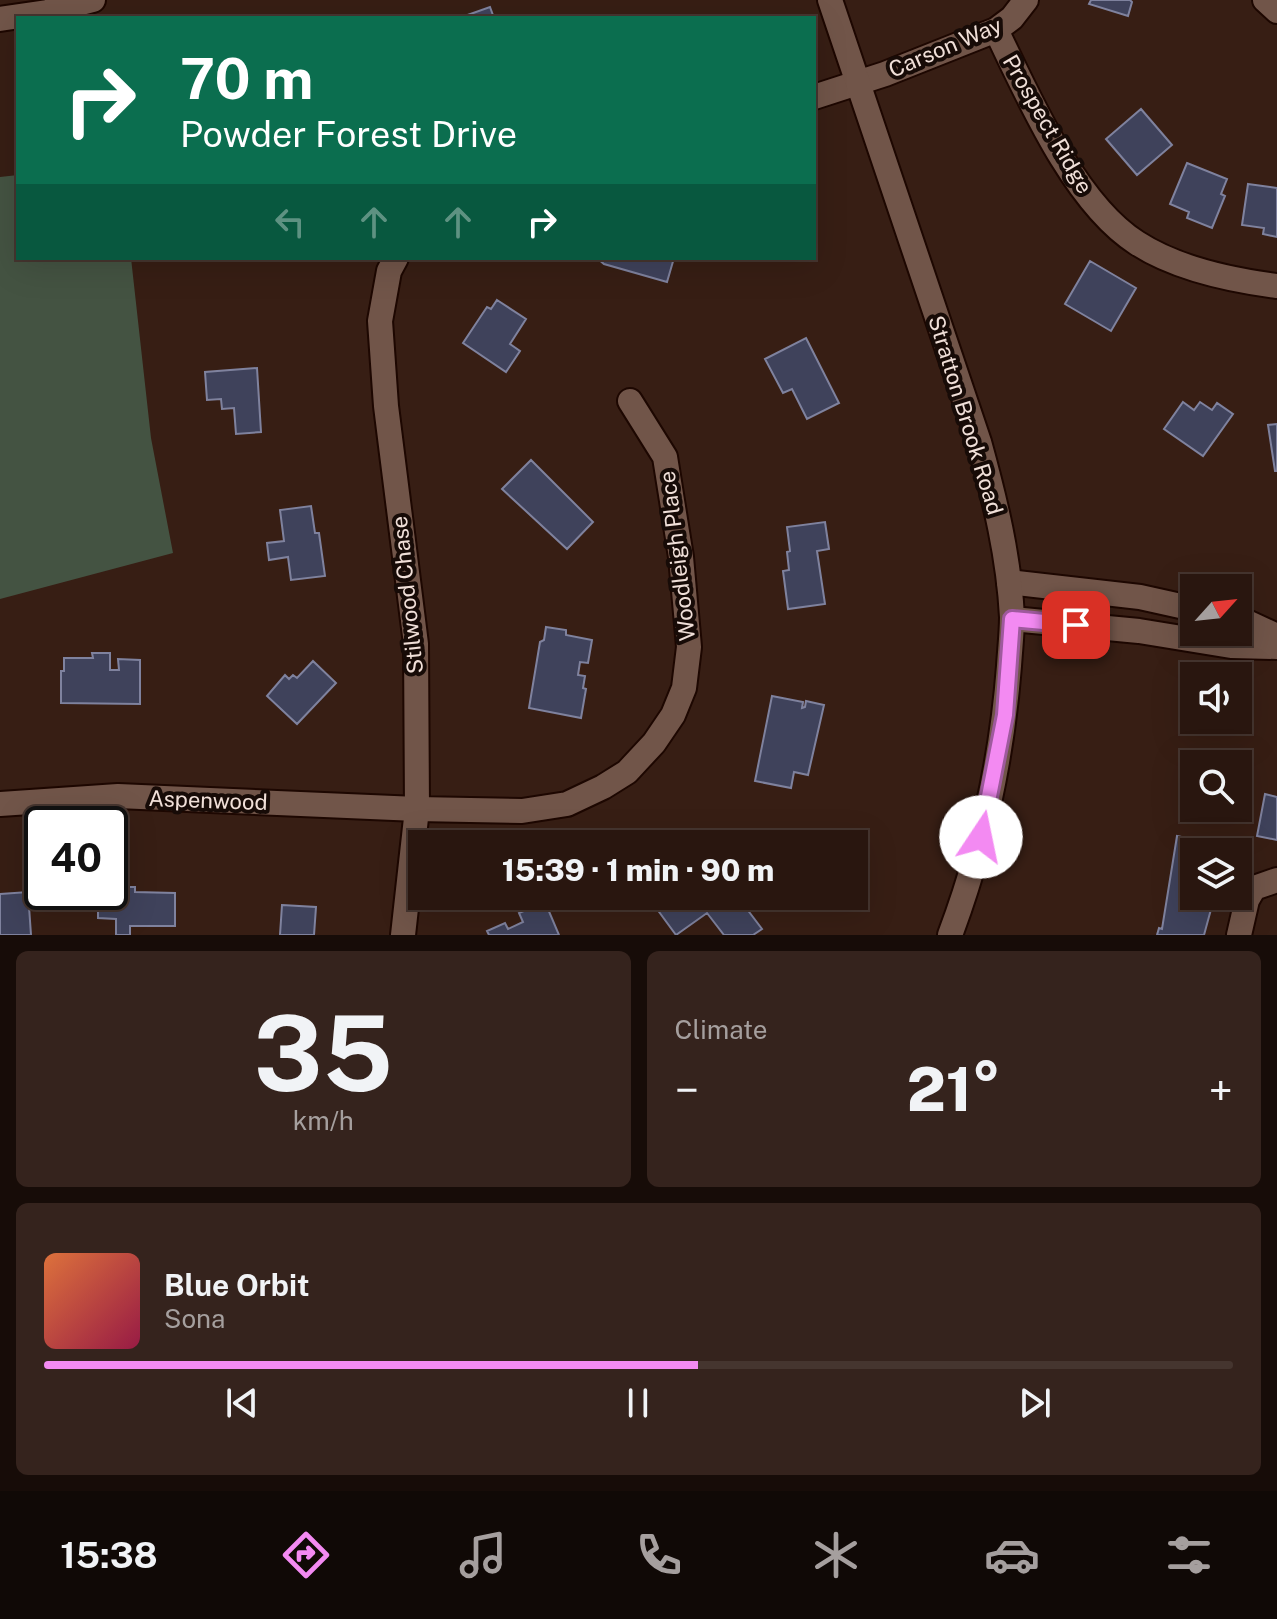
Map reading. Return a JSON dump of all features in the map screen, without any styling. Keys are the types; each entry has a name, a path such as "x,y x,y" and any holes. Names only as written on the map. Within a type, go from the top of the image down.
{"street":[{"path":"20,16 93,0"},
{"name":"Stratton Brook Road","path":"830,0 979,442 998,512 1009,582 1012,619 1005,715 981,837 950,935"},
{"name":"Carson Way","path":"857,83 996,30 1012,18 1026,0"},
{"path":"1265,0 1277,11"},
{"name":"Prospect Ridge","path":"996,30 1047,131 1088,197 1110,223 1137,244 1177,263 1245,282 1277,286"},
{"path":"816,96 857,83"},
{"name":"Stilwood Chase","path":"395,260 389,271 380,321 386,406 416,644 417,809 403,935"},
{"name":"Woodleigh Place","path":"417,809 522,811 567,804 627,772 654,743 673,715 684,688 689,647 681,557 665,457 630,401"},
{"path":"1009,582 1140,597 1180,606"},
{"path":"1012,619 1139,631 1231,646 1277,647"},
{"path":"1252,624 1277,636"},
{"name":"Aspenwood","path":"0,804 118,796 417,809"},
{"path":"1239,935 1247,900 1254,888 1277,880"}],"green space":[{"path":"16,175 16,260 131,260 151,438 173,553 0,599 0,177"}],"building":[{"path":"1091,0 1132,2 1128,16 1089,4"},
{"path":"490,7 493,16 465,16"},
{"path":"1141,109 1172,145 1137,175 1106,139"},
{"path":"1187,163 1227,179 1221,194 1225,196 1212,228 1187,218 1189,212 1170,204"},
{"path":"1248,184 1277,188 1277,237 1263,234 1264,228 1242,225"},
{"path":"599,260 673,260 667,282"},
{"path":"1090,261 1136,288 1111,331 1065,304"},
{"path":"497,300 526,319 510,344 520,351 506,372 463,343 487,307 491,309"},
{"path":"806,338 839,403 807,419 792,389 783,393 765,359"},
{"path":"257,368 261,432 236,434 234,408 222,409 221,399 207,400 205,372"},
{"path":"1183,402 1194,410 1200,402 1212,410 1217,403 1233,414 1203,456 1164,429"},
{"path":"1277,424 1277,471 1275,471 1268,425"},
{"path":"531,460 593,522 567,549 502,489"},
{"path":"311,506 315,533 319,533 325,576 291,580 288,557 269,560 267,543 284,541 280,510"},
{"path":"825,522 829,549 817,551 825,604 788,609 783,571 789,570 787,527"},
{"path":"546,627 566,630 566,635 592,640 588,663 580,662 578,675 585,676 583,688 586,689 581,718 529,708 540,642 544,640"},
{"path":"92,653 110,653 110,670 119,670 118,659 140,660 140,704 61,703 64,658 93,658"},
{"path":"313,661 336,683 297,724 267,696 285,675 289,679 293,675 297,678"},
{"path":"772,696 803,702 802,708 806,701 824,705 808,775 794,772 791,788 755,781"},
{"path":"1265,794 1277,797 1277,840 1257,836"},
{"path":"1177,836 1186,838 1180,838 1180,910 1211,910 1204,935 1157,935 1159,928 1162,929"},
{"path":"128,887 135,887 135,892 175,893 175,926 130,926 130,935 116,935 116,919 98,918 98,910 128,910"},
{"path":"24,892 24,910 29,910 31,935 0,935 0,894"},
{"path":"282,905 316,907 314,935 280,935"},
{"path":"548,910 559,935 489,935 487,931 505,923 508,929 523,922 519,913"},
{"path":"658,910 748,910 762,929 753,935 724,935 707,913 676,935"}],"route":[{"path":"981,837 1005,715 1012,619 1076,625"}]}
